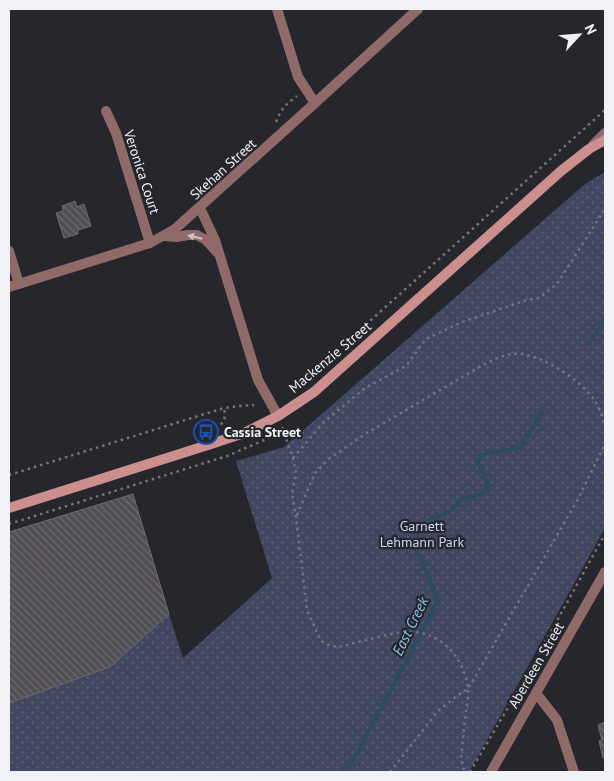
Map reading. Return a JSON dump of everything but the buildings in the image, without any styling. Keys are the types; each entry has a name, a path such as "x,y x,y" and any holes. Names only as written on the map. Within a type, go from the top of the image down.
{"main road":[{"name":"Mackenzie Street","path":"9,508 215,443 244,433 278,416 314,392 561,171 589,149 605,140"}],"street":[{"path":"277,9 298,77 315,104"},
{"name":"Skehan Street","path":"14,286 150,243 176,229 418,9"},
{"name":"Veronica Court","path":"106,111 116,133 150,243"},
{"name":"Mackenzie Street","path":"589,149 605,133"},
{"path":"200,208 215,240 258,380 278,416"},
{"path":"164,236 197,235 206,240 219,254"},
{"path":"9,251 14,286"},
{"name":"Aberdeen Street","path":"491,772 605,572"},
{"path":"536,693 558,720 574,772"}],"path":[{"path":"293,390 605,110"},
{"path":"293,458 324,422 365,388 406,366 426,339 462,322 526,300 539,298 557,284 605,209"},
{"path":"296,517 316,473 329,459 365,434 481,366 506,355 520,354 535,358 552,365 582,386 596,402 605,426"},
{"path":"9,476 224,408 254,405"},
{"path":"209,430 218,427 224,421 224,408"},
{"path":"278,416 293,458 296,473 292,494 307,610 321,641 331,646 339,647 402,632 416,632 433,637 446,645 455,654 463,671 468,689 461,756 463,768 469,772 522,684 605,534"},
{"path":"9,524 227,456 283,432"},
{"path":"390,772 438,711 468,689 578,499 605,444"}],"green space":[{"name":"Garnett Lehmann Park","path":"605,172 605,528 469,772 9,772 9,703 110,667 169,614 183,658 272,578 236,461 284,447 585,184"}],"waterway":[{"name":"East Creek","path":"589,344 605,319"},
{"name":"East Creek","path":"343,772 353,761 438,601 413,544 423,524 450,511 463,499 482,494 488,488 484,474 477,461 486,453 521,447 542,412"}],"place":[{"name":"Cassia Street","path":"206,432"}]}
